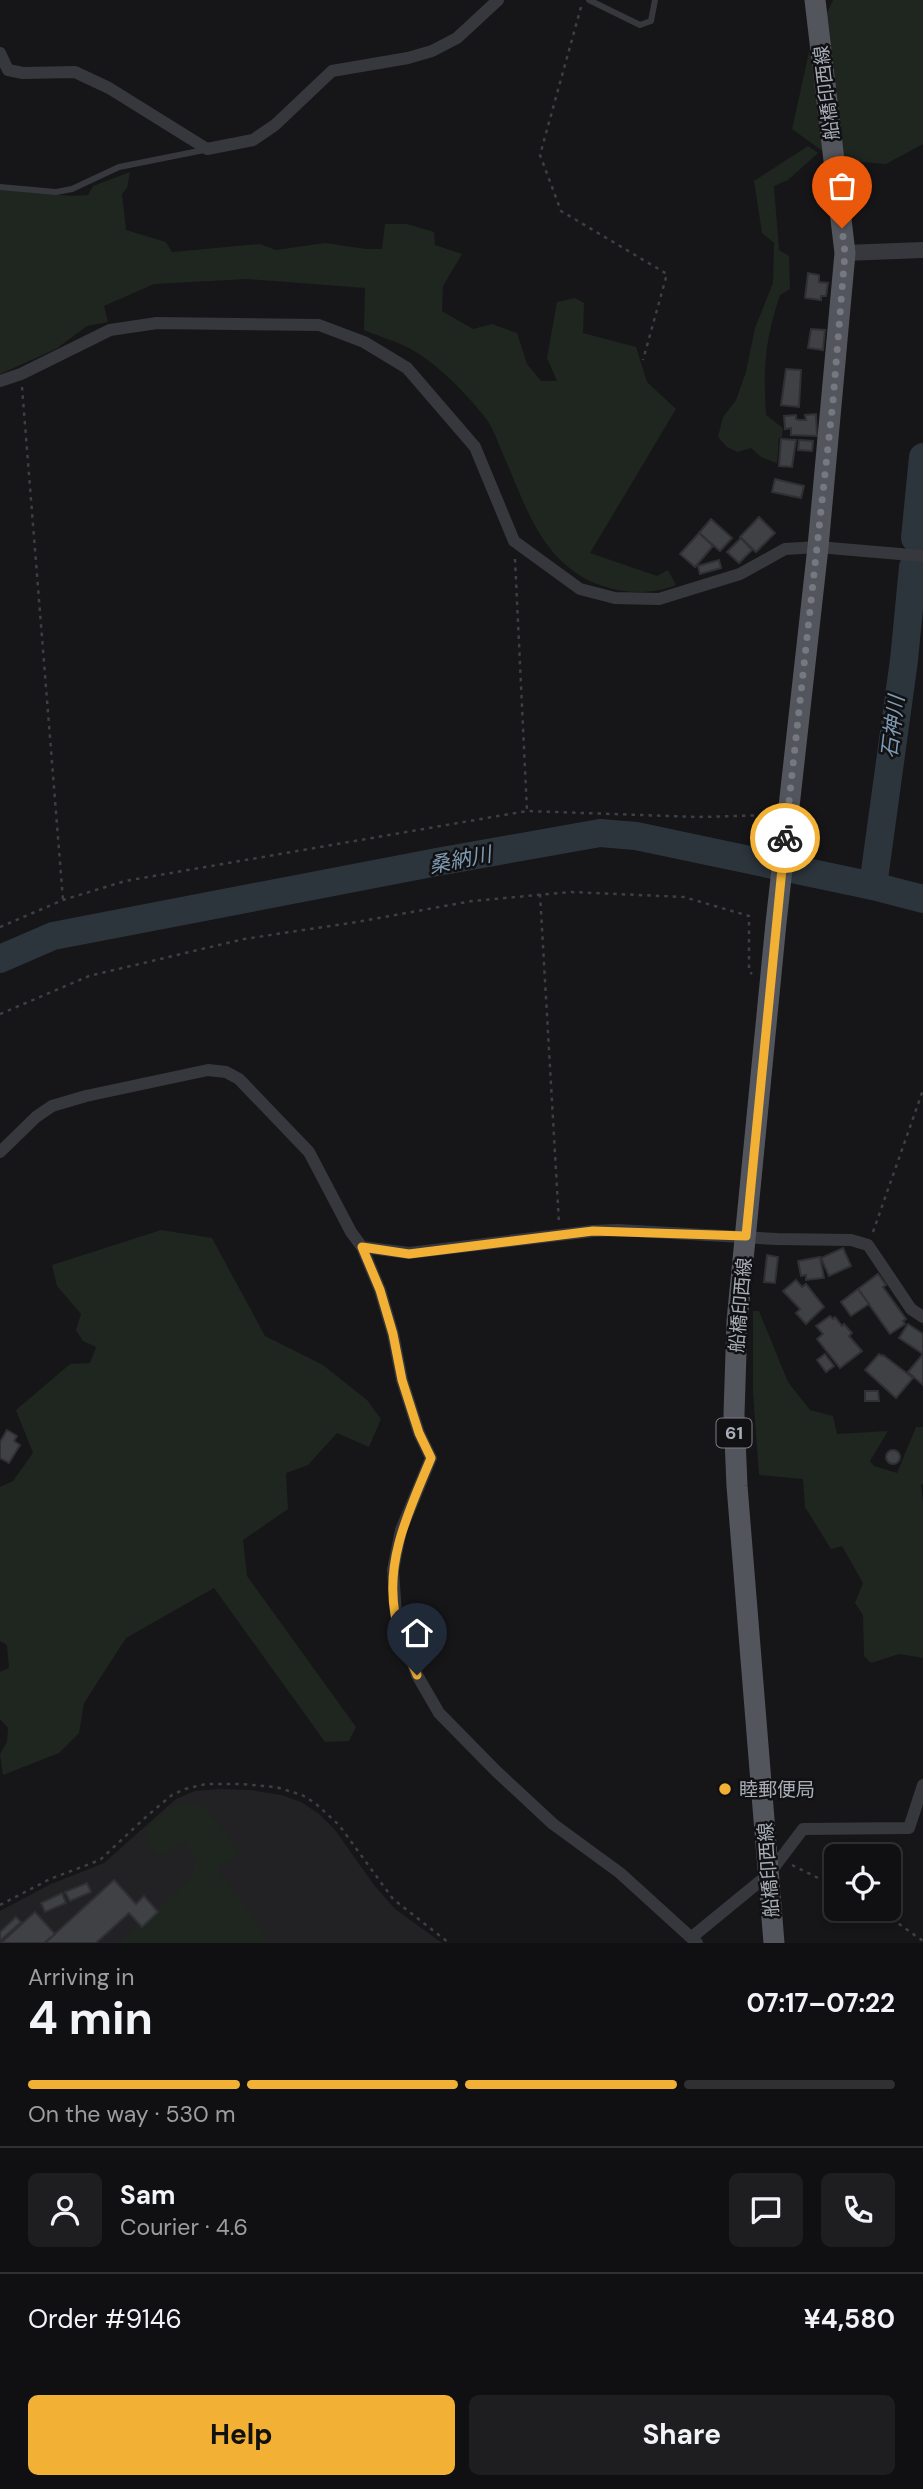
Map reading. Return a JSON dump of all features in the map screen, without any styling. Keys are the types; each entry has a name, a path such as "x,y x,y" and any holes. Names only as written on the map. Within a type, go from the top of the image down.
{"main road":[{"name":"船橋印西線","path":"774,1943 734,1438 737,1321 776,923 818,547 845,253 815,0"}],"street":[{"path":"0,53 8,69 23,73 75,72 109,88 206,149 253,140 275,125 332,71 408,58 432,51 457,38 498,0"},
{"path":"845,253 923,250"},
{"path":"0,381 21,374 110,330 157,323 319,326 364,342 407,368 475,447 514,541 580,589 615,598 659,599 740,574 785,549 818,547 923,556"},
{"path":"0,1152 36,1117 52,1106 208,1070 226,1072 239,1079 309,1152 351,1232 362,1247 380,1290 393,1334 402,1380 419,1433 431,1458 401,1530 393,1570 396,1615 417,1675 439,1713 496,1771 554,1824 620,1873 695,1940 769,1874 803,1829 909,1828 923,1785"},
{"path":"362,1247 409,1254 618,1230 777,1239 851,1240 868,1245 911,1309 923,1317"}],"lane":[{"path":"589,0 640,24 651,21 655,0"},
{"path":"0,187 56,192 72,189 119,167 206,149"}],"path":[{"path":"583,0 540,155 561,211 667,274 643,360"},
{"path":"21,374 63,900"},
{"path":"514,541 527,811"},
{"path":"0,927 63,900 125,881 527,811 787,823"},
{"path":"0,1014 89,976 244,939 472,901 571,892 684,897 749,916 749,971 770,991"},
{"path":"540,894 560,1236"},
{"path":"868,1245 923,1090"},
{"path":"0,1905 50,1879 100,1860 172,1795 206,1784 242,1784 276,1787 302,1795 315,1803 339,1825 393,1899 449,1943"},
{"path":"769,1874 790,1864 824,1881"},
{"path":"894,1921 923,1942"}],"shaded area":[{"path":"833,0 923,0 923,144 886,164 835,160 792,129 809,52"},
{"path":"808,146 818,153 788,180 774,186 779,250 789,256 790,289 780,295 771,326 765,368 766,415 783,428 782,437 779,438 777,463 761,457 751,448 738,452 727,447 718,437 723,417 736,400 746,372 755,328 773,283 774,243 762,233 754,181"},
{"path":"130,172 127,188 122,194 126,230 166,242 172,252 260,244 276,250 325,243 382,249 385,224 407,224 434,232 435,245 462,254 443,286 442,311 473,329 492,324 517,333 527,364 541,381 557,381 547,358 557,302 575,298 584,303 583,333 636,347 647,382 676,409 590,553 657,576 668,570 676,585 645,592 613,589 589,581 570,569 554,554 531,517 494,432 479,410 431,362 404,345 364,330 365,288 247,279 154,284 104,306 108,322 87,326 56,349 0,374 0,189 71,196 88,195 93,186"},
{"path":"161,1230 212,1238 265,1336 323,1365 367,1400 381,1419 369,1447 337,1433 308,1465 286,1473 288,1509 243,1540 247,1576 356,1727 349,1741 325,1742 214,1588 126,1638 84,1703 79,1733 59,1753 3,1775 0,1754 7,1742 8,1728 0,1719 0,1672 9,1668 7,1645 0,1641 0,1487 13,1481 33,1453 16,1410 70,1364 90,1363 96,1347 83,1341 76,1330 81,1314 57,1286 52,1265"},
{"path":"753,1311 759,1311 788,1382 810,1410 833,1416 837,1434 888,1431 870,1461 874,1466 897,1473 916,1427 923,1427 923,1658 899,1654 871,1663 864,1656 863,1615 855,1603 863,1583 842,1546 831,1549 805,1507 803,1479 759,1475 753,1393"},
{"path":"220,1789 281,1795 301,1802 318,1813 335,1830 374,1885 395,1909 442,1943 0,1943 0,1911 51,1884 104,1863 176,1799 195,1791"},
{"path":"177,1803 205,1807 240,1852 217,1870 259,1925 267,1943 119,1943 191,1879 196,1857 184,1841 170,1852 159,1856 149,1846 147,1828"}],"building":[{"path":"808,273 819,275 819,282 828,283 826,296 821,296 821,300 805,298"},
{"path":"811,329 825,330 823,350 808,348"},
{"path":"786,369 801,370 799,407 781,405"},
{"path":"816,414 817,436 791,435 791,428 785,429 784,416 796,415 796,419 806,420 805,415"},
{"path":"781,439 796,440 792,467 779,466"},
{"path":"799,440 813,441 812,451 798,450"},
{"path":"775,479 804,486 801,498 772,492"},
{"path":"759,517 775,533 756,552 740,537"},
{"path":"711,519 732,538 720,551 699,533"},
{"path":"699,533 713,546 695,567 680,554"},
{"path":"741,538 752,550 739,563 727,552"},
{"path":"719,560 721,568 700,574 698,566"},
{"path":"843,1248 851,1266 829,1276 821,1258"},
{"path":"767,1255 778,1257 775,1283 764,1282"},
{"path":"820,1257 824,1278 806,1280 806,1275 801,1276 798,1261"},
{"path":"878,1274 886,1285 883,1287 906,1319 903,1321 905,1324 890,1334 858,1289"},
{"path":"796,1280 802,1287 806,1284 824,1307 806,1324 796,1313 800,1309 783,1291"},
{"path":"858,1289 869,1304 851,1316 841,1302"},
{"path":"830,1316 833,1319 835,1317 842,1326 844,1324 852,1333 849,1336 862,1351 840,1368 817,1339 823,1334 816,1326"},
{"path":"908,1324 923,1334 923,1354 899,1338"},
{"path":"825,1354 834,1366 826,1372 817,1360"},
{"path":"879,1354 913,1378 896,1398 865,1370"},
{"path":"923,1354 923,1385 908,1372"},
{"path":"865,1391 878,1391 879,1401 865,1401"},
{"path":"7,1430 17,1436 14,1441 20,1445 9,1463 0,1458 0,1442"},
{"path":"890,1450 896,1450 900,1457 896,1464 890,1464 886,1460 886,1454"},
{"path":"114,1880 136,1904 144,1896 158,1912 142,1927 129,1913 96,1943 45,1943"},
{"path":"87,1883 91,1892 70,1901 65,1892"},
{"path":"62,1893 66,1903 45,1912 41,1903"},
{"path":"35,1912 55,1934 44,1943 1,1943"},
{"path":"16,1917 21,1922 0,1941 0,1932"}],"waterway":[{"name":"石神川","path":"915,538 923,457"},
{"name":"石神川","path":"873,886 904,660 913,567"},
{"name":"桑納川","path":"0,959 53,936 600,833 636,836 923,899"}],"way so far":[{"path":"785,838 833,401 845,253 842,228"}],"place":[{"name":"睦郵便局","path":"725,1789"}],"route":[{"path":"417,1675 396,1615 393,1570 401,1530 431,1458 419,1433 402,1380 393,1334 380,1290 362,1247 409,1254 618,1230 746,1236 785,838"}]}
